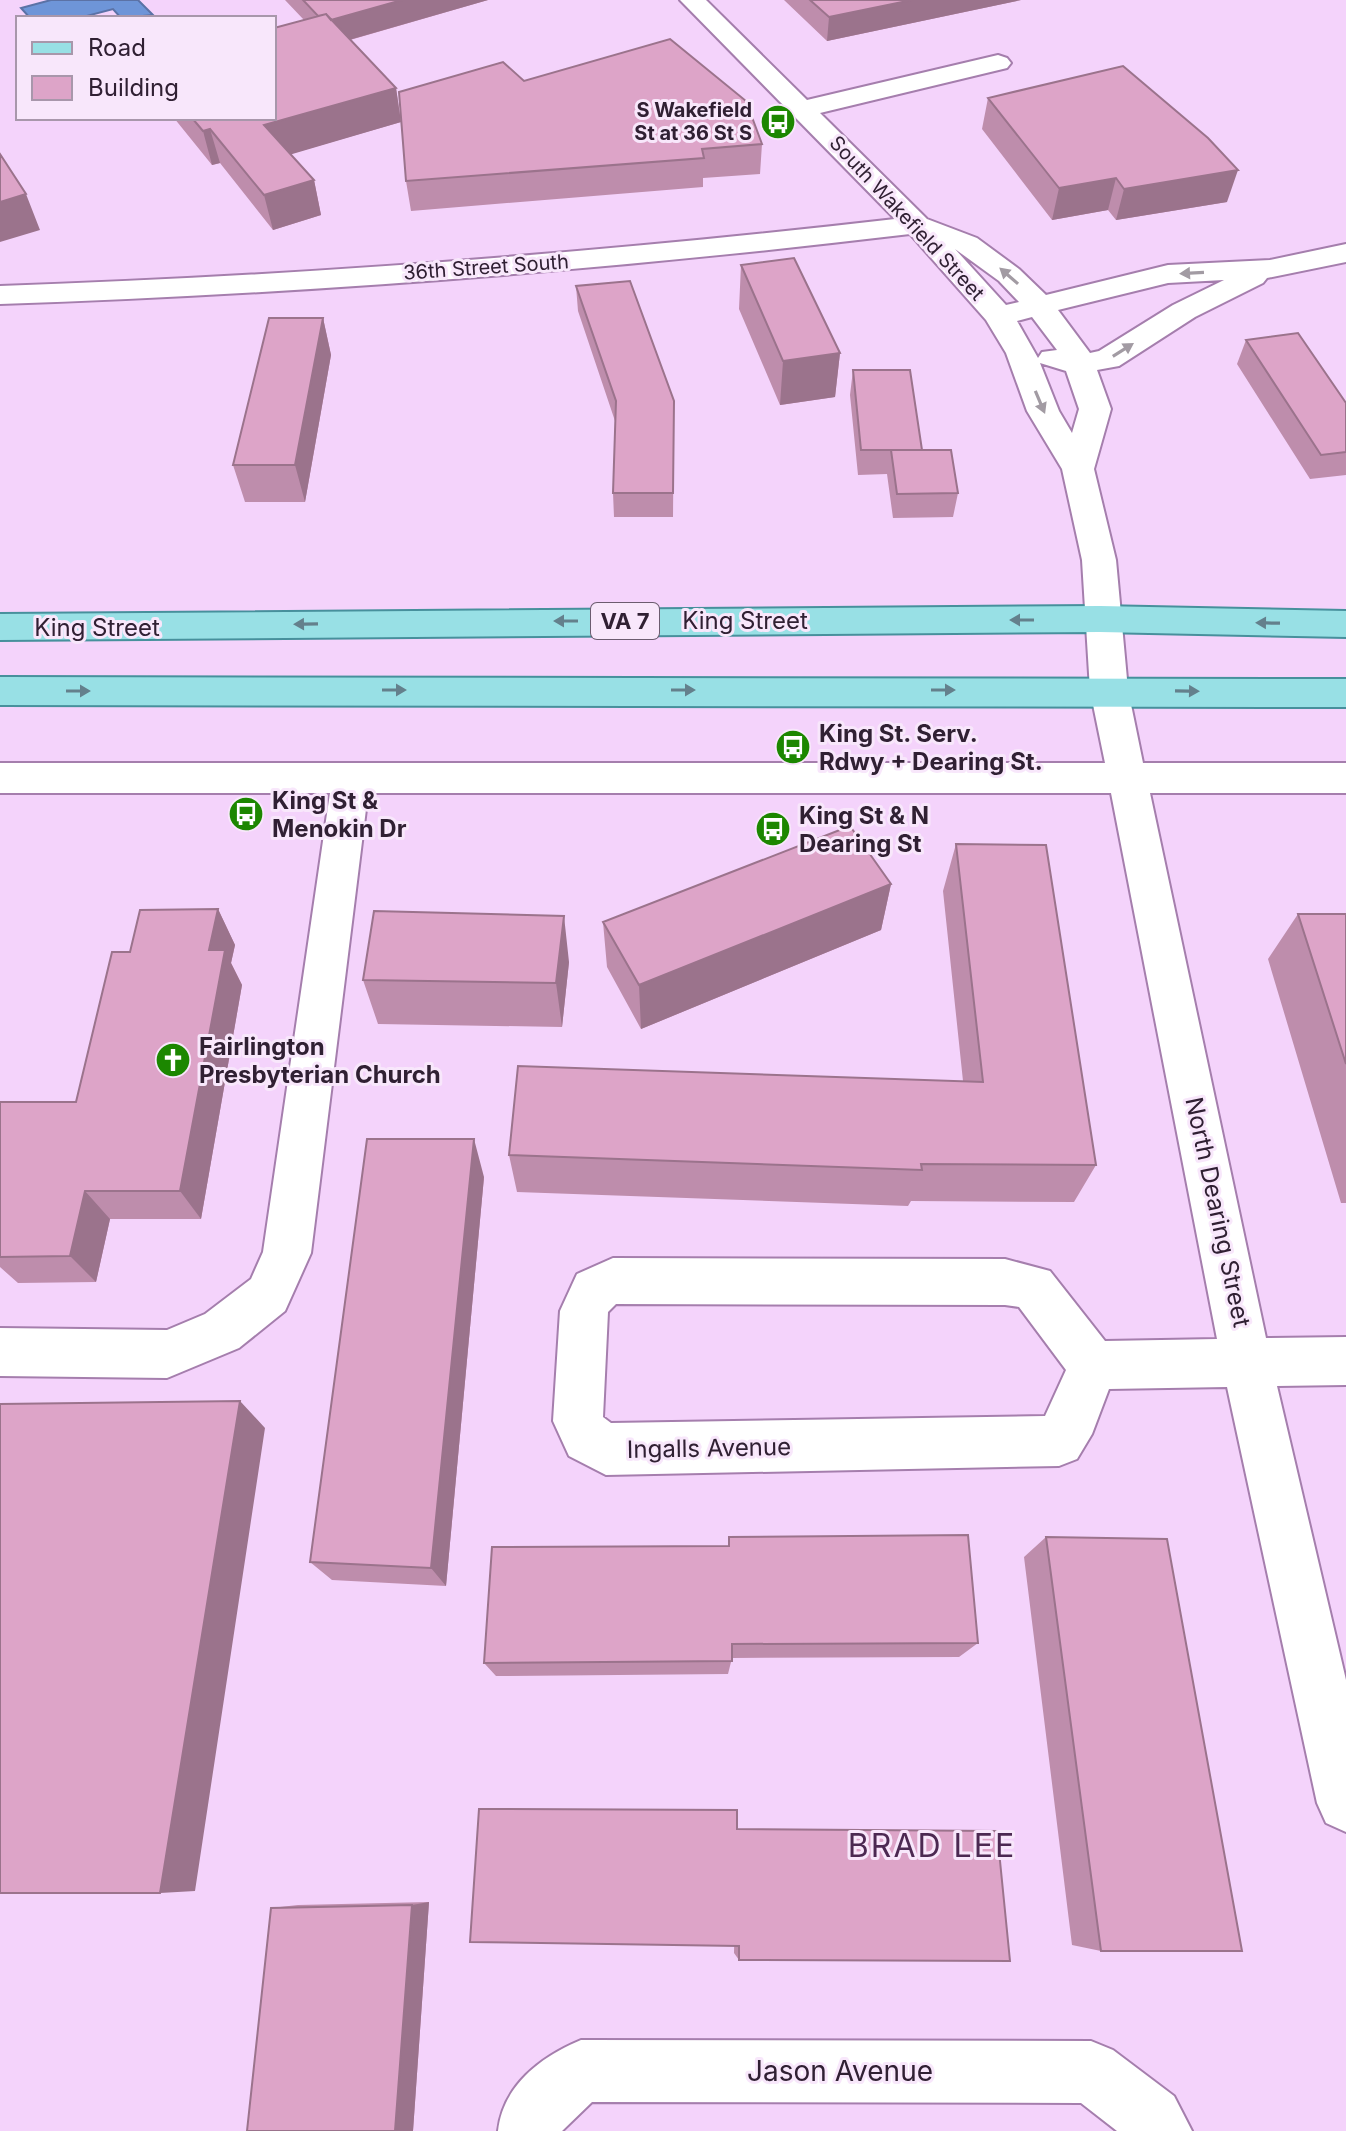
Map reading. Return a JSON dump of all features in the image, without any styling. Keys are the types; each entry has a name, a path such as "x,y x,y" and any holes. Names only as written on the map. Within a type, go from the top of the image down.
{"main road":[{"name":"King Street","path":"0,627 476,621 1100,619 1346,624"},
{"path":"0,691 1109,690 1346,693"}],"street":[{"name":"South Wakefield Street","path":"692,0 917,225 999,316 1021,353 1043,411 1078,469 1099,560 1100,619"},
{"path":"802,109 998,63"},
{"name":"36th Street South","path":"0,295 151,290 507,266 702,250 917,225 967,244"},
{"name":"South Wakefield Street","path":"967,244 1009,275 1040,306 1080,364 1095,409 1078,469"},
{"path":"999,316 1168,274 1270,269 1346,253"},
{"path":"1021,353 1080,364 1114,356 1184,311 1270,269"},
{"name":"North Dearing Street","path":"1100,619 1109,690 1249,1363 1346,1803"},
{"path":"0,778 1346,778"},
{"path":"0,1352 167,1354 222,1331 268,1295 287,1253 351,778"},
{"name":"Ingalls Avenue","path":"613,1281 1005,1282 1033,1287 1093,1365 1074,1416 1059,1441 606,1449 587,1438 578,1421 584,1311 594,1290 613,1281"},
{"path":"1093,1365 1346,1361"},
{"name":"Jason Avenue","path":"530,2131 532,2112 581,2071 613,2071 1091,2072 1152,2118 1160,2131"}],"water":[{"path":"51,0 138,0 153,15 119,16 113,9 87,16 28,16 21,8"}],"building":[{"path":"303,0 402,0 331,20 326,14 318,16"},
{"path":"810,0 912,0 829,17"},
{"path":"326,14 396,88 264,125 314,180 264,195 210,129 203,131 194,120 276,120 276,27"},
{"path":"670,39 746,101 762,144 702,149 704,158 406,181 399,92 503,62 524,81"},
{"path":"1123,66 1208,138 1238,170 1124,189 1116,178 1059,188 988,98"},
{"path":"0,154 26,194 0,202"},
{"path":"794,258 840,353 783,361 741,265"},
{"path":"630,281 674,401 673,493 613,493 616,401 576,286"},
{"path":"269,318 323,318 295,465 233,465"},
{"path":"1298,333 1346,403 1346,452 1321,455 1246,340"},
{"path":"853,370 910,370 922,450 951,450 958,493 897,494 891,450 861,450"},
{"path":"850,826 891,884 639,985 603,922"},
{"path":"956,844 1046,845 1096,1165 921,1164 922,1170 509,1155 518,1066 983,1082"},
{"name":"Fairlington Presbyterian Church","path":"218,909 209,950 225,950 180,1191 85,1191 70,1256 0,1257 0,1102 76,1102 112,952 130,952 140,910"},
{"path":"374,911 564,916 556,983 363,980"},
{"path":"1298,914 1346,914 1346,1064"},
{"path":"367,1139 474,1139 431,1568 310,1562"},
{"path":"240,1401 160,1893 0,1893 0,1404"},
{"path":"968,1535 978,1643 732,1644 732,1661 484,1663 492,1547 729,1546 729,1537"},
{"path":"1046,1537 1167,1539 1242,1951 1101,1951"},
{"path":"479,1809 737,1810 737,1829 997,1831 1010,1961 739,1960 739,1946 470,1942"},
{"path":"412,1905 395,2131 247,2131 271,1908"}],"place":[{"name":"S Wakefield St at 36 St S","path":"778,122"},
{"name":"King St. Serv. Rdwy + Dearing St.","path":"793,747"},
{"name":"King St & Menokin Dr","path":"246,814"},
{"name":"King St & N Dearing St","path":"773,829"},
{"name":"Fairlington Presbyterian Church","path":"173,1060"}],"district":[{"name":"BRAD LEE","path":"932,1845"}]}
